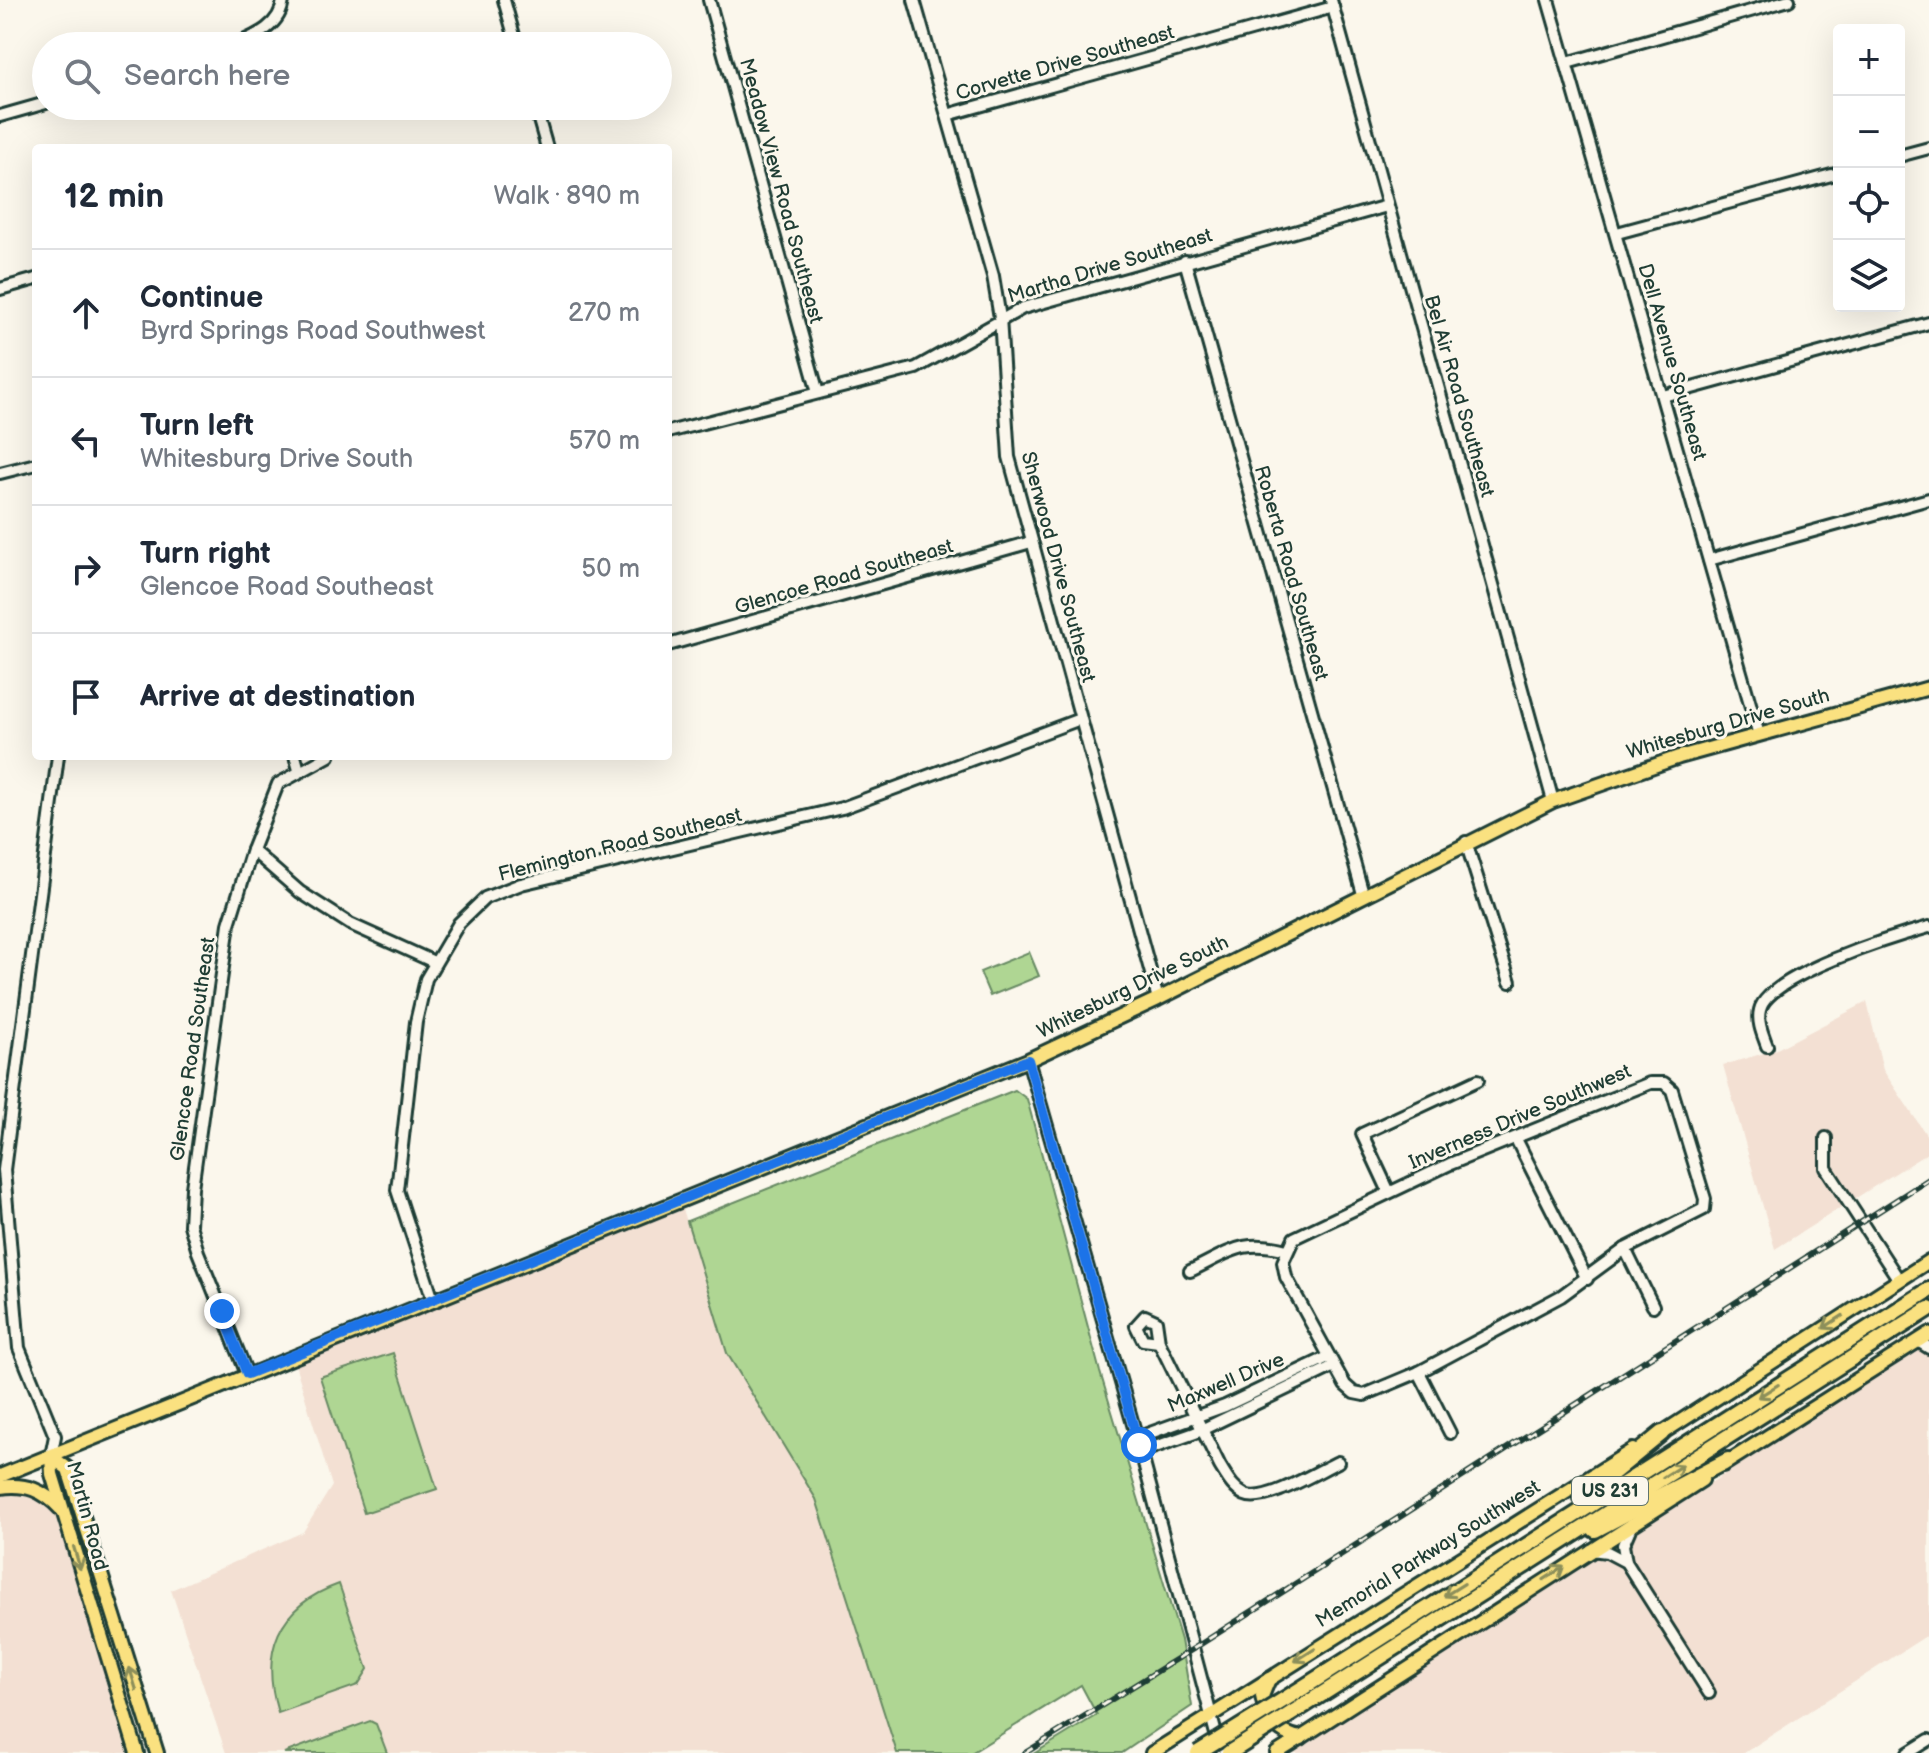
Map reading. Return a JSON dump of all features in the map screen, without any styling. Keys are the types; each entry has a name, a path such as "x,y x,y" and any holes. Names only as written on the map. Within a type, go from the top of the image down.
{"highway":[{"name":"US 231","path":"1198,1753 1929,1290"},
{"name":"US 231","path":"1229,1753 1929,1309"},
{"path":"1499,1561 1518,1541 1592,1492 1662,1433"},
{"path":"1503,1579 1728,1460"}],"main road":[{"name":"Whitesburg Drive South","path":"0,1476 1028,1060 1158,999 1553,801 1679,757 1929,688"},
{"name":"Memorial Parkway Southwest","path":"1152,1753 1662,1433 1929,1261"},
{"path":"1277,1753 1728,1460 1925,1341"},
{"name":"Martin Road","path":"51,1456 52,1474 137,1753"},
{"name":"Martin Road","path":"51,1456 68,1469 157,1753"},
{"path":"0,1487 14,1484 38,1489 63,1511"},
{"path":"1271,1676 1262,1696 1268,1717 1284,1734 1301,1738"}],"street":[{"path":"263,32 283,8 283,0"},
{"path":"504,0 513,32"},
{"name":"Meadow View Road Southeast","path":"709,0 818,393"},
{"name":"Sherwood Drive Southeast","path":"914,0 993,276 1000,318 1009,457 1158,999"},
{"name":"Dell Avenue Southeast","path":"1548,0 1759,735"},
{"path":"1567,63 1789,0"},
{"name":"Corvette Drive Southeast","path":"947,115 1332,4"},
{"name":"Bel Air Road Southeast","path":"1332,4 1553,801"},
{"path":"0,116 32,107"},
{"path":"539,120 546,144"},
{"path":"1905,154 1929,148"},
{"path":"1617,233 1833,175"},
{"name":"Martha Drive Southeast","path":"672,431 916,368 1000,318 1023,308 1387,206"},
{"name":"Roberta Road Southeast","path":"1185,261 1363,894"},
{"path":"0,289 32,280"},
{"path":"1663,396 1929,323"},
{"path":"0,473 32,465"},
{"path":"1709,560 1929,499"},
{"name":"Glencoe Road Southeast","path":"672,644 1031,542"},
{"name":"Flemington Road Southeast","path":"433,1300 397,1190 416,1022 434,962 459,923 485,898 521,884 842,808 1080,719"},
{"path":"51,1456 55,1436 19,1348 4,1170 57,760"},
{"path":"296,760 299,770"},
{"name":"Glencoe Road Southeast","path":"247,1374 190,1225 192,1188 229,924 267,804 278,784 320,760"},
{"path":"1466,842 1510,982"},
{"path":"252,850 300,892 350,924 434,962"},
{"path":"1767,1046 1760,1011 1764,1002 1786,983 1874,943 1929,927"},
{"path":"1028,1060 1141,1452 1221,1753"},
{"path":"1389,1192 1362,1134 1478,1080"},
{"name":"Inverness Drive Southwest","path":"1650,1083 1664,1083 1672,1090 1705,1199 1704,1209 1625,1249 1587,1279 1527,1316 1419,1372 1364,1395 1354,1393 1330,1362 1286,1277 1283,1262 1294,1238 1389,1192 1516,1139 1650,1083"},
{"path":"1826,1138 1826,1168 1899,1280"},
{"path":"1516,1139 1587,1279"},
{"path":"1190,1271 1246,1245 1260,1243 1287,1250"},
{"path":"1625,1249 1653,1306"},
{"path":"1159,1342 1232,1485 1246,1496 1264,1497 1338,1462"},
{"path":"1141,1452 1202,1430 1330,1362"},
{"name":"Maxwell Drive","path":"1136,1438 1330,1362"},
{"path":"1419,1372 1450,1433"},
{"path":"1632,1524 1623,1545 1626,1562 1709,1693"},
{"path":"1589,1550 1607,1552 1626,1562"},
{"path":"1908,1753 1929,1740"}],"shaded area":[{"path":"1867,1002 1883,1070 1929,1139 1929,1152 1775,1249 1723,1065 1775,1050"},
{"path":"683,1209 727,1353 816,1499 897,1753 226,1753 171,1590 303,1532 332,1486 295,1364"},
{"path":"1929,1344 1929,1634 1744,1753 1286,1753"},
{"path":"19,1489 41,1495 58,1513 131,1753 0,1753 0,1496"}],"green space":[{"path":"1029,952 1039,976 990,996 980,972"},
{"path":"1015,1090 1027,1099 1100,1372 1181,1640 1192,1706 1122,1753 1035,1753 1097,1715 1081,1685 971,1753 897,1753 816,1499 727,1353 687,1221"},
{"path":"393,1353 437,1489 364,1513 320,1377"},
{"path":"339,1584 368,1669 358,1685 278,1713 271,1670 278,1634 301,1605"},
{"path":"370,1721 376,1724 387,1753 284,1753"}],"railway":[{"path":"1025,1753 1929,1179"}],"route":[{"path":"222,1311 247,1374 1028,1060 1139,1445"}]}
